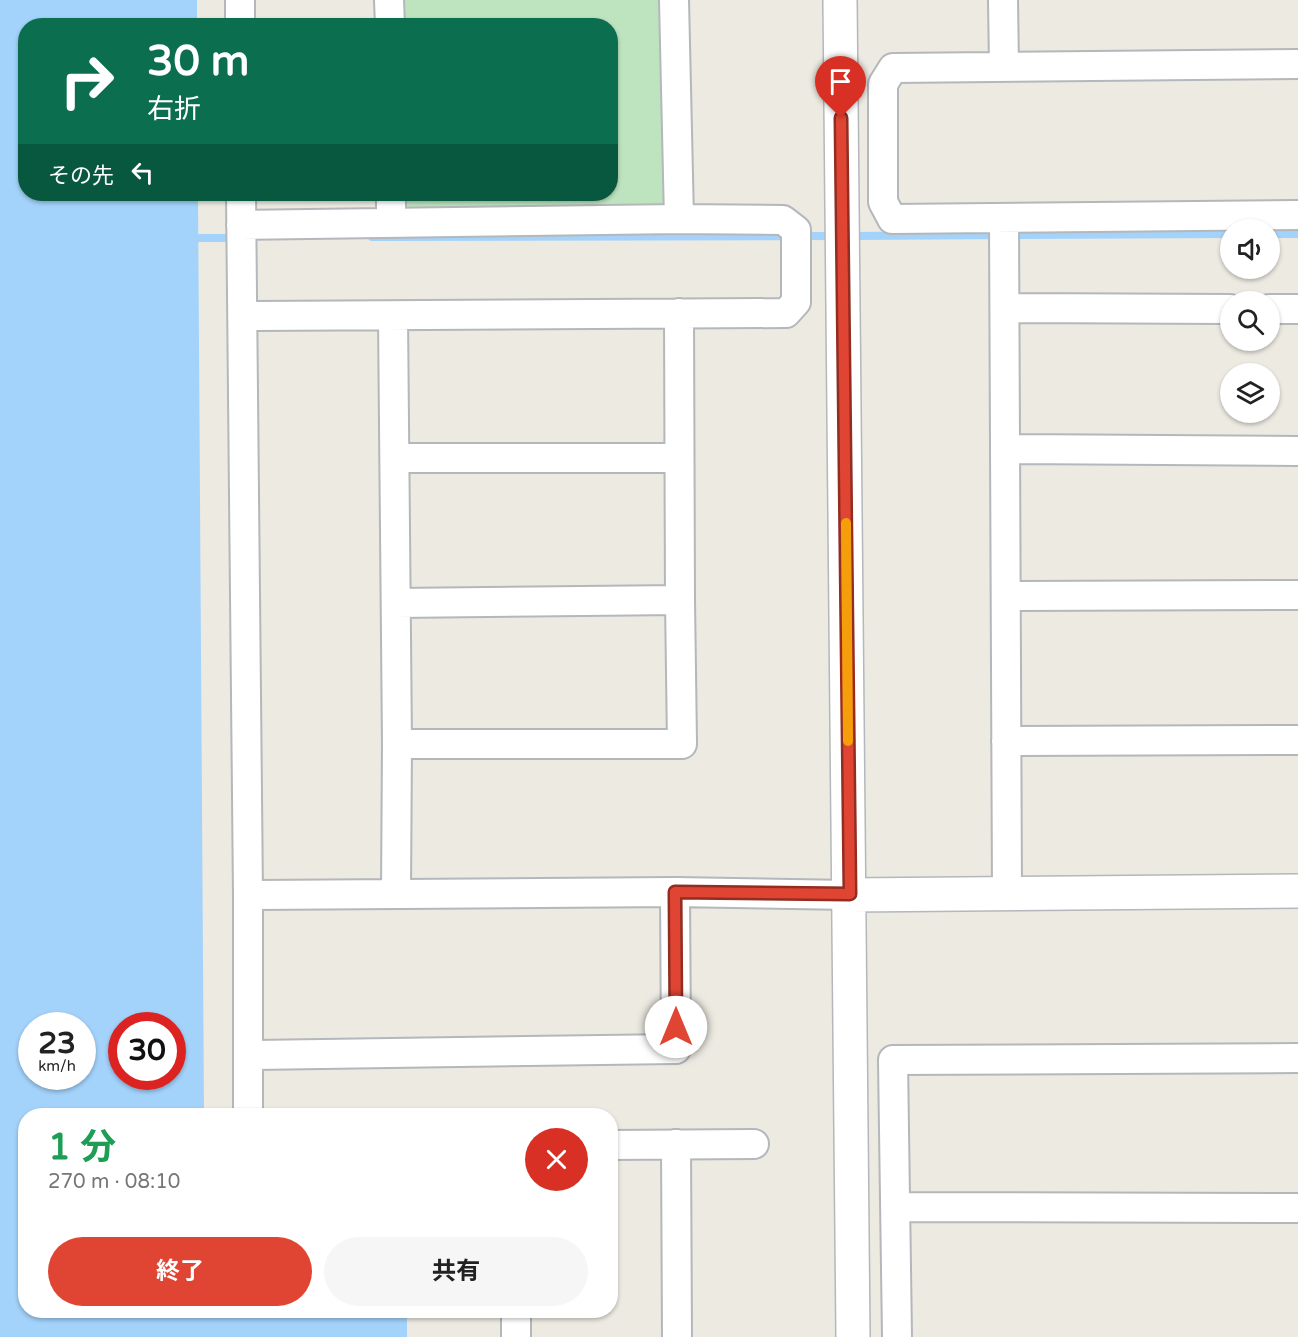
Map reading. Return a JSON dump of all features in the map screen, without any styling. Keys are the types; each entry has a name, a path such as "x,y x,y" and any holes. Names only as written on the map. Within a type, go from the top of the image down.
{"street":[{"path":"240,0 240,18"},
{"path":"389,0 390,18"},
{"path":"674,0 679,219"},
{"path":"840,0 853,1337"},
{"path":"1003,0 1004,67"},
{"path":"1298,64 893,68 883,84 883,202 892,219 1298,215"},
{"path":"241,201 248,1108"},
{"path":"391,201 391,222"},
{"path":"1004,218 1007,893"},
{"path":"241,225 679,219 783,220 796,230 796,302 786,313 243,316"},
{"path":"1005,308 1220,309"},
{"path":"1280,309 1298,309"},
{"path":"397,744 682,744 678,313"},
{"path":"393,316 396,894"},
{"path":"1005,449 1298,451"},
{"path":"395,458 679,458"},
{"path":"1006,597 1298,595"},
{"path":"396,603 680,600"},
{"path":"1006,741 1298,740"},
{"path":"248,895 1298,891"},
{"path":"249,1055 676,1049 675,892"},
{"path":"897,1337 893,1060 1298,1058"},
{"path":"676,1144 677,1337"},
{"path":"618,1145 754,1144"},
{"path":"895,1207 1298,1208"},
{"path":"516,1318 516,1337"}],"green space":[{"path":"389,0 674,0 679,219 391,222 391,201 618,201 618,18 390,18"}],"water":[{"path":"0,0 197,0 197,18 18,18 18,201 198,201 204,1108 18,1108 18,1318 407,1318 407,1337 0,1337"}],"waterway":[{"path":"849,236 1220,234"},
{"path":"1280,234 1298,234"},
{"path":"372,237 837,236"},
{"path":"198,238 237,238"}],"slow traffic":[{"path":"846,523 848,741"}],"route":[{"path":"676,1027 675,892 850,894 841,118"}]}
